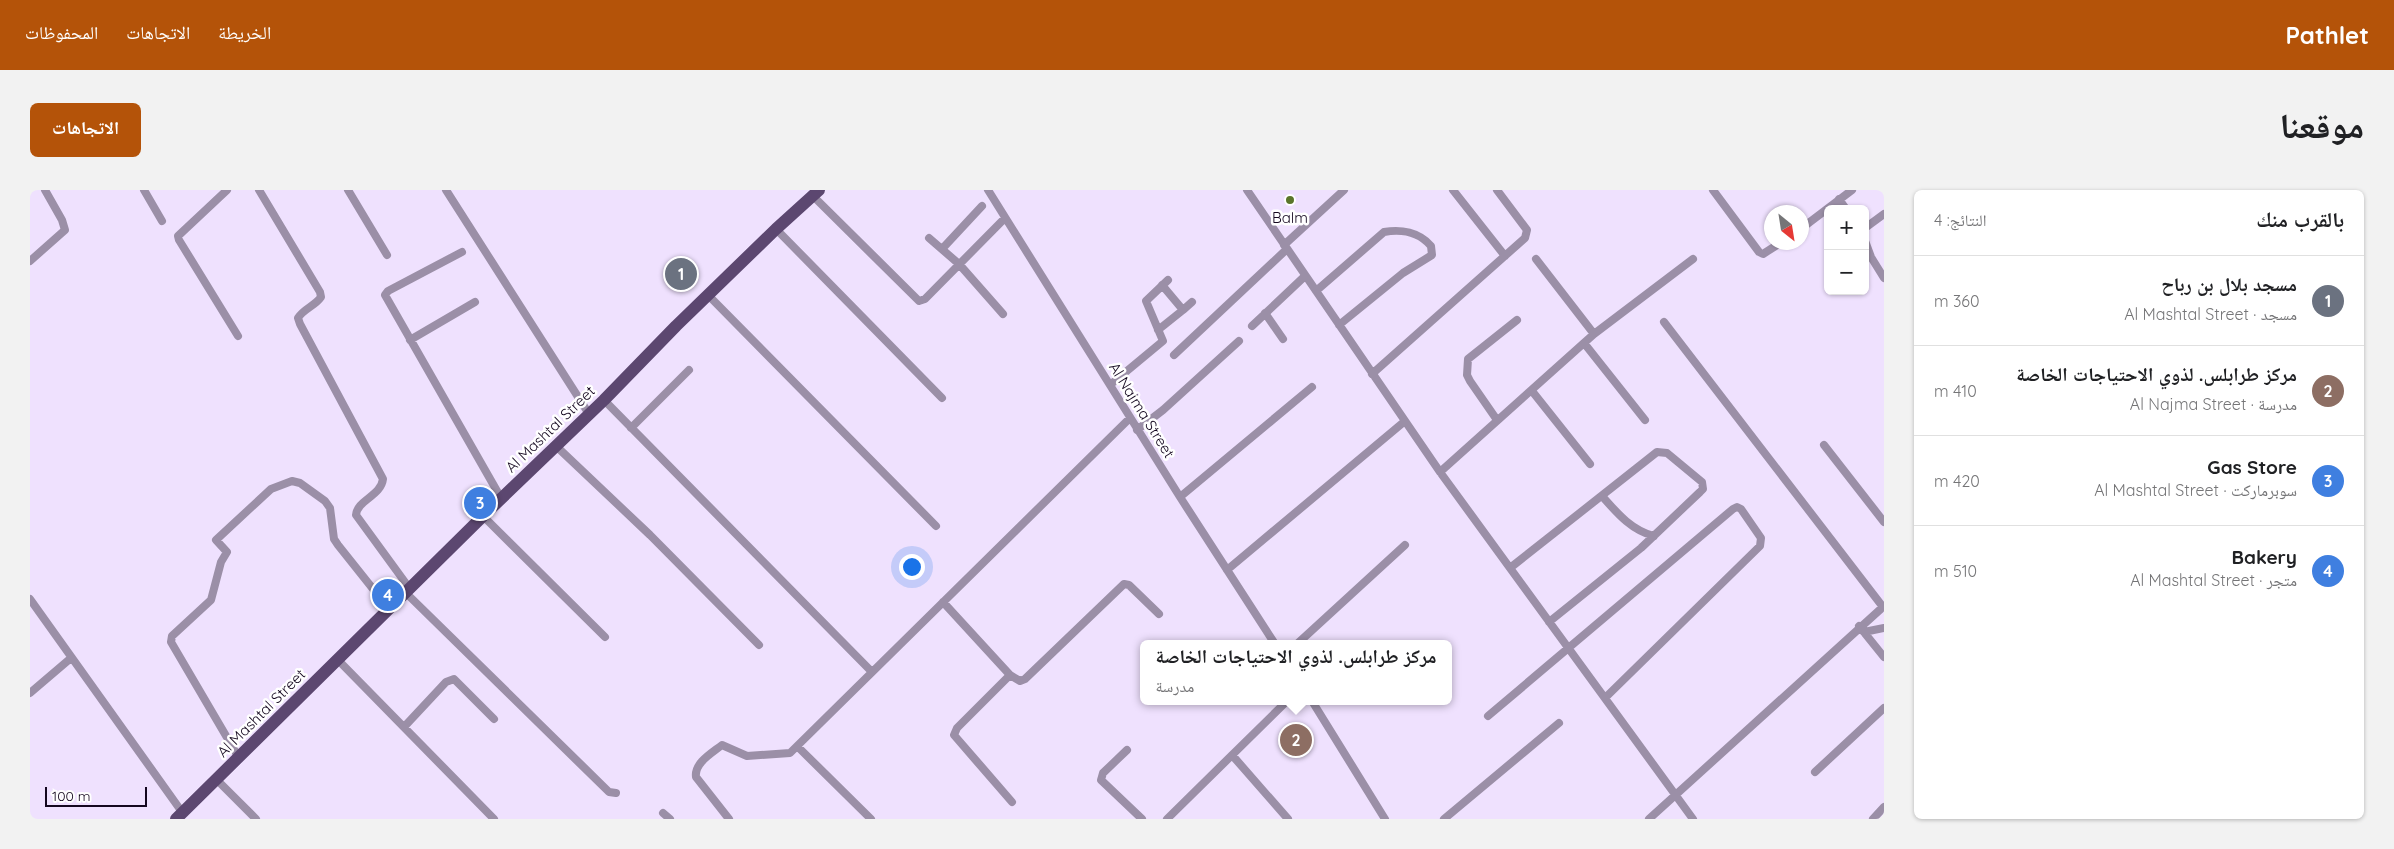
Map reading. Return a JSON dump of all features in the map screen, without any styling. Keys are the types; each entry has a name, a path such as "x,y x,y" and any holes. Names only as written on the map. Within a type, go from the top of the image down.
{"main road":[{"name":"Al Mashtal Street","path":"179,816 776,229 816,193"}],"street":[{"path":"30,261 65,230 62,220 45,190"},
{"path":"144,190 162,221"},
{"path":"227,190 178,236 178,240 238,336"},
{"path":"259,190 320,292 321,297 318,301 300,314 298,318 383,479 379,490 359,508 356,515 408,591 609,792 616,793"},
{"path":"348,190 387,255"},
{"path":"446,190 589,414"},
{"name":"Al Najma Street","path":"988,190 1130,418 1272,640"},
{"path":"1247,190 1440,472 1606,697 1693,819"},
{"path":"1174,355 1344,190"},
{"path":"1453,190 1505,256"},
{"path":"1372,374 1528,234 1497,190"},
{"path":"1713,190 1759,252 1764,254 1772,250"},
{"path":"1809,223 1852,190"},
{"path":"816,193 915,300 925,299 1005,218"},
{"path":"1839,199 1843,205"},
{"path":"942,249 982,206"},
{"path":"1869,225 1884,214"},
{"path":"776,229 942,398"},
{"path":"1316,291 1384,232 1395,230 1414,234 1426,239 1432,246 1432,255 1403,273 1339,325"},
{"path":"929,238 959,264 1003,314"},
{"path":"1868,250 1884,278"},
{"path":"462,252 388,291 385,295 501,498"},
{"path":"1536,259 1594,334"},
{"path":"1440,472 1594,334 1693,259"},
{"path":"1252,326 1305,276"},
{"path":"1110,385 1163,341 1146,300 1165,283 1183,310"},
{"path":"708,296 936,526"},
{"path":"410,340 474,302"},
{"path":"1158,330 1192,302"},
{"path":"1265,314 1283,339"},
{"path":"1497,420 1467,375 1468,359 1517,320"},
{"path":"1649,819 1862,629 1883,606 1664,322"},
{"path":"1138,430 1163,410 1239,341"},
{"path":"1584,343 1645,420"},
{"path":"631,428 689,370"},
{"path":"1180,497 1312,387"},
{"path":"1532,391 1590,464"},
{"path":"604,400 872,672"},
{"path":"729,819 696,777 696,768 700,763 722,745 747,756 790,753 798,747 1130,418"},
{"path":"1227,570 1405,421"},
{"path":"1824,445 1884,522"},
{"path":"556,446 650,535 759,645"},
{"path":"1510,568 1657,452 1667,453 1702,482 1703,489 1654,536 1550,622"},
{"path":"239,758 171,642 172,636 211,600 221,562 227,552 216,540 224,535 272,489 292,481 300,483 325,501 330,508 334,539 389,609"},
{"path":"1602,496 1629,524 1640,532 1654,536"},
{"path":"1488,716 1733,509 1737,507 1741,509 1762,538 1760,546 1606,697"},
{"path":"483,516 605,637"},
{"path":"1302,640 1405,545"},
{"path":"943,602 1016,680 1025,679 1124,584 1129,585 1159,614"},
{"path":"30,599 179,816"},
{"path":"1862,629 1884,628"},
{"path":"1862,629 1884,658"},
{"path":"30,693 71,658"},
{"path":"338,660 494,819"},
{"path":"1010,675 957,728 954,735 1012,802"},
{"path":"404,727 446,682 454,680 494,719"},
{"path":"1167,819 1283,705"},
{"path":"1314,705 1385,819"},
{"path":"1815,772 1884,708"},
{"path":"1444,819 1558,723"},
{"path":"798,747 871,819"},
{"path":"1127,750 1103,773 1101,780 1142,819"},
{"path":"1232,755 1288,819"},
{"path":"217,780 256,819"},
{"path":"1873,819 1884,806"},
{"path":"663,813 670,819"}],"place":[{"name":"Balm","path":"1290,200"},
{"name":"مسجد بلال بن رباح","path":"681,274"},
{"name":"Gas Store","path":"480,503"},
{"name":"Bakery","path":"388,595"},
{"name":"مركز طرابلس. لذوي الاحتياجات الخاصة","path":"1296,740"}]}
